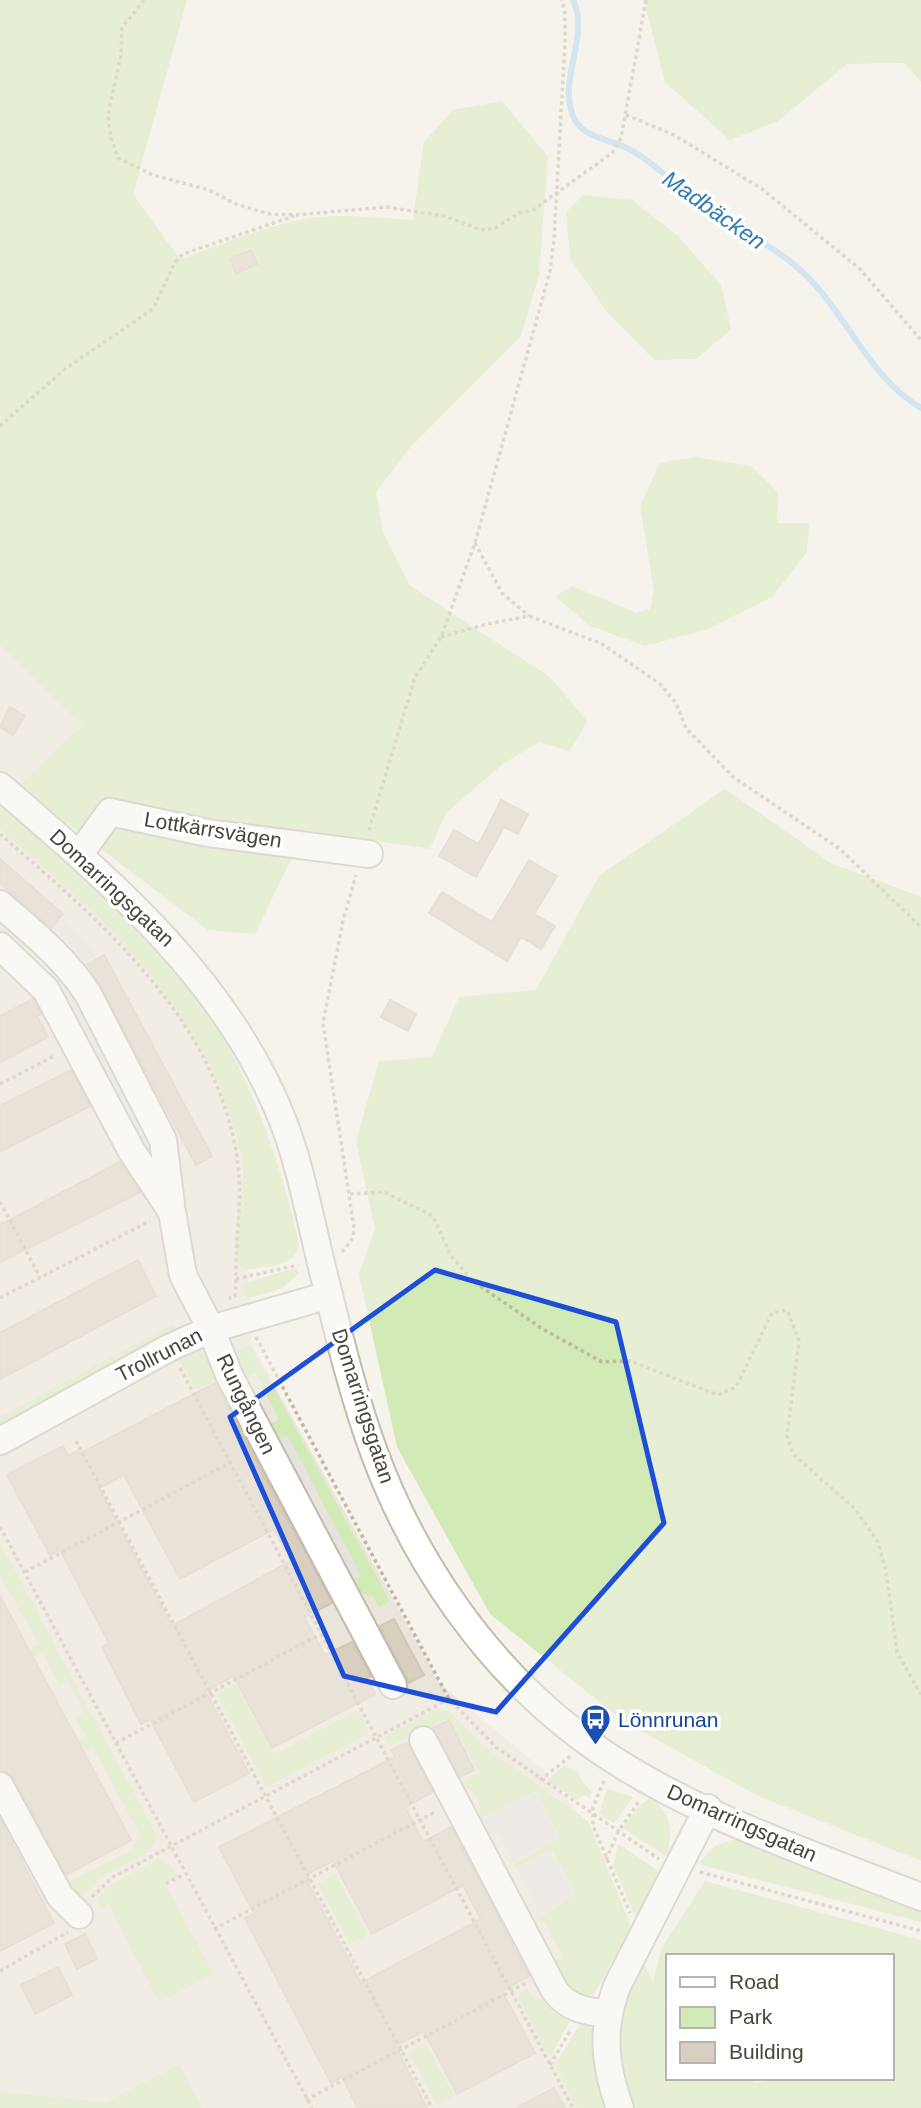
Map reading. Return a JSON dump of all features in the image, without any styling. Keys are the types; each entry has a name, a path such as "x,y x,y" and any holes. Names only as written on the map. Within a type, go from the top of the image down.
{"street":[{"name":"Domarringsgatan","path":"0,786 79,855 167,938 214,997 246,1046 283,1122 374,1452 400,1513 442,1586 487,1649 575,1733 620,1766 761,1833 921,1896"},
{"name":"Lottkärrsvägen","path":"79,855 110,812 208,833 366,853"},
{"path":"0,904 53,950 75,973 88,994 163,1140 172,1212"},
{"name":"Rungången","path":"0,946 46,990 131,1150 172,1212 183,1275 211,1329 229,1375 393,1685"},
{"name":"Trollrunan","path":"0,1441 169,1348 211,1329 241,1306 329,1296"},
{"path":"424,1740 545,1972 563,2001 596,2012"},
{"path":"0,1786 60,1896 79,1915"},
{"path":"620,2108 609,2079 596,2012 644,1935 708,1808"}],"path":[{"path":"133,0 138,8"},
{"path":"144,0 122,27 121,55 108,115 111,138 118,158 153,175 209,190 255,211 296,215 386,207 445,216 481,230 495,228 519,214 533,210 612,153 621,138 639,26 646,0"},
{"path":"0,834 94,918 142,968 195,1044 225,1110 236,1151 236,1279 341,1253 353,1238 350,1194 323,1023 343,921 366,853 415,677 441,637 475,543 550,271 565,43 565,10 561,0"},
{"path":"626,115 674,135 762,189 860,269 921,340"},
{"path":"0,426 65,369 153,309 175,262 183,254 296,215"},
{"path":"475,543 502,593 529,616 602,644 660,684 676,703 686,728 733,776 840,849 921,927"},
{"path":"441,637 529,616"},
{"path":"0,1084 76,1044"},
{"path":"350,1194 384,1192 433,1216 451,1256 473,1281 541,1328 602,1362 630,1361 718,1395 736,1387 772,1313 787,1310 799,1341 787,1436 793,1454 855,1509 878,1542 886,1571 897,1652 921,1695"},
{"path":"0,1202 40,1277"},
{"path":"0,1298 172,1212"},
{"path":"241,1306 259,1347 449,1699 497,1748 540,1780 660,1859 680,1867 921,1931"},
{"path":"169,1348 573,2108"},
{"path":"76,1441 432,2108"},
{"path":"24,1573 230,1463"},
{"path":"0,1527 312,2108"},
{"path":"115,1744 321,1633"},
{"path":"170,1847 449,1699"},
{"path":"540,1780 572,1755"},
{"path":"598,1776 605,1782 592,1814 593,1826 635,1924 644,1935"},
{"path":"606,1860 618,1832 651,1782"},
{"path":"214,1929 455,1801"},
{"path":"166,1884 184,1874"},
{"path":"306,2100 545,1972"},
{"path":"550,2065 596,2012"}],"highlighted area":[{"path":"435,1270 616,1322 664,1523 496,1712 344,1676 230,1417"}],"shaded area":[{"path":"0,645 82,725 19,787 0,769"},
{"path":"0,805 175,971 241,1082 251,1343 440,1684 543,1770 585,1821 572,1982 549,2041 585,2108 202,2108 178,2066 106,2102 0,2092"},
{"path":"63,917 98,953 87,963 52,928"},
{"path":"75,988 158,1144 150,1159 64,994"},
{"path":"287,1435 318,1493 304,1499 274,1442"},
{"path":"327,1511 361,1575 351,1580 314,1518"},
{"path":"535,1793 558,1838 513,1862 499,1834 492,1837 483,1820"},
{"path":"551,1851 574,1895 531,1918 525,1906 534,1900 517,1869"}],"green space":[{"path":"0,0 187,0 133,194 180,259 284,223 343,216 413,220 424,142 453,110 502,101 548,157 539,275 521,336 409,449 376,492 383,532 409,585 550,677 587,721 570,751 539,742 503,764 446,813 430,849 305,830 255,934 208,930 19,787 82,725 0,645"},
{"path":"644,0 921,0 921,82 904,63 847,64 778,121 730,140 665,82"},
{"path":"583,195 632,200 678,236 721,285 731,329 696,359 654,360 607,312 570,258 566,212"},
{"path":"695,457 751,466 778,492 777,523 809,523 807,552 772,597 705,630 645,646 590,626 555,596 573,586 636,613 650,609 654,591 640,506 660,463"},
{"path":"725,789 831,863 921,897 921,1861 758,1796 622,1720 490,1614 397,1447 359,1274 375,1229 356,1141 379,1061 432,1057 459,997 536,990 599,876"},
{"path":"0,801 128,914 161,949 216,1025 238,1066 274,1153 299,1244 297,1252 286,1262 245,1270 239,1264 236,1238 243,1180 241,1153 225,1102 204,1055 178,1011 114,934 0,829"},
{"path":"296,1268 299,1273 281,1289 246,1299 242,1288 246,1282"},
{"path":"173,1324 178,1333 0,1430 0,1417"},
{"path":"250,1345 390,1601 379,1607 373,1597 355,1591 351,1580 361,1575 287,1436 274,1442 265,1427 279,1419 256,1373 247,1377 254,1391 247,1394 230,1353"},
{"path":"199,1349 206,1352 220,1377 195,1390 179,1358"},
{"path":"0,1543 157,1836 143,1855 104,1875 79,1898 62,1886 133,1849 132,1844 142,1838 93,1747 86,1750 83,1747 50,1765 44,1756 86,1736 76,1718 84,1712 67,1680 60,1685 42,1652 0,1678 0,1665 39,1644 0,1575"},
{"path":"236,1683 274,1755 357,1710 369,1733 266,1787 217,1694"},
{"path":"437,1709 449,1712 483,1746 588,1821 632,1928 593,1996 579,1999 549,1964 563,1956 542,1919 528,1925 576,1894 552,1849 516,1868 514,1864 560,1838 536,1791 481,1818 489,1838 475,1824 479,1809 476,1795 457,1785 479,1773 449,1718 390,1746 385,1737"},
{"path":"564,1765 579,1773 581,1780 592,1792 590,1798 584,1795 577,1800 548,1780"},
{"path":"607,1789 633,1797 614,1823 599,1814"},
{"path":"650,1798 667,1817 670,1840 667,1857 623,1828 637,1808"},
{"path":"740,1837 921,1905 921,1922 701,1865 700,1862 715,1846"},
{"path":"618,1844 658,1871 637,1920 613,1866"},
{"path":"158,1859 170,1864 177,1876 166,1884 213,1974 159,2002 106,1899 107,1907 100,1907 98,1900 108,1886"},
{"path":"335,1874 368,1934 350,1944 318,1884"},
{"path":"705,1881 921,1940 921,2108 627,2108 616,2066 621,2002 642,1961 653,1982 662,1947"},
{"path":"527,1989 535,2001 540,1999 556,2013 571,2019 552,2054 547,2053 520,2001 518,1994"},
{"path":"581,2022 592,2024 594,2029 603,2108 577,2108 557,2070 556,2063"},
{"path":"426,2044 454,2096 437,2105 409,2053"},
{"path":"179,2065 202,2108 0,2108 0,2092 106,2102"}],"building":[{"path":"251,250 257,264 236,274 230,259"},
{"path":"10,707 25,716 13,735 0,727"},
{"path":"501,800 528,814 518,834 504,827 476,877 439,856 454,830 479,844"},
{"path":"0,859 63,914 51,928 0,883"},
{"path":"529,860 557,876 534,914 555,926 541,949 521,937 507,961 429,913 442,892 492,922"},
{"path":"104,955 212,1156 196,1165 88,964"},
{"path":"33,999 41,1014 37,1016 48,1037 0,1062 0,1016"},
{"path":"390,1000 416,1014 408,1031 381,1017"},
{"path":"71,1070 90,1106 0,1152 0,1106"},
{"path":"120,1162 140,1192 0,1262 0,1225"},
{"path":"138,1260 156,1296 0,1379 0,1333"},
{"path":"215,1383 332,1603 304,1617 325,1655 352,1642 371,1676 367,1678 375,1694 272,1748 234,1676 205,1691 249,1773 194,1802 150,1719 141,1724 102,1647 109,1643 60,1550 50,1555 7,1475 63,1446 68,1456 77,1451 79,1454","holes":["124,1475 180,1579 274,1529 291,1561 172,1626 99,1488"]},
{"path":"0,1596 131,1840 66,1875 14,1778 0,1770"},
{"path":"394,1619 424,1675 409,1683 380,1626"},
{"path":"449,1720 474,1770 460,1777 433,1728"},
{"path":"407,1743 433,1792 405,1807 423,1842 451,1827 529,1976 502,1991 535,2053 457,2094 424,2031 395,2046 427,2108 358,2108 342,2077 331,2083 245,1918 254,1913 219,1847 395,1757 391,1750","holes":["333,1861 372,1934 463,1885 481,1919 361,1983 304,1876"]},
{"path":"0,1819 54,1923 0,1951"},
{"path":"85,1934 97,1959 77,1969 65,1944"},
{"path":"58,1967 72,1995 35,2014 21,1985"},
{"path":"554,2088 565,2108 517,2108"}],"waterway":[{"name":"Madbäcken","path":"573,0 578,29 569,91 570,105 579,126 591,134 634,152 693,198 787,259 824,295 883,376 921,408"}],"place":[{"name":"Lönnrunan","path":"595,1747"}]}
